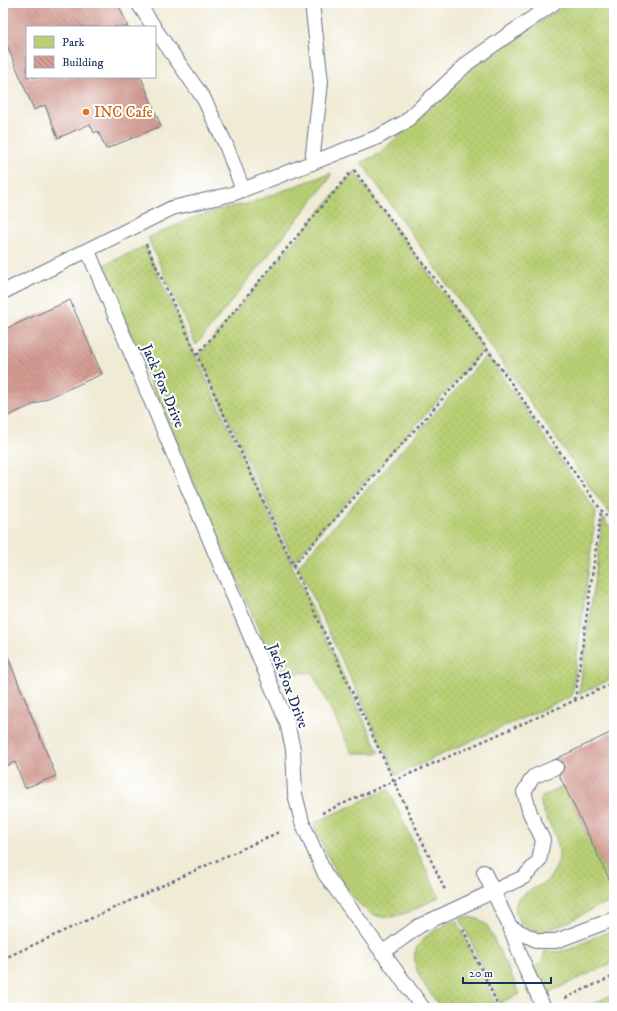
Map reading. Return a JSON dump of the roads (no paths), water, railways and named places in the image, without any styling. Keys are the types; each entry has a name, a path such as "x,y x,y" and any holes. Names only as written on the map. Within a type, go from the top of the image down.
{"lane":[{"path":"138,3 153,26"},
{"path":"312,3 321,82 312,163"},
{"path":"3,292 172,208 232,194 378,137 405,122 469,62 554,3"},
{"path":"156,31 204,99 226,145 242,190"},
{"name":"Jack Fox Drive","path":"88,251 287,723 293,749 295,794 302,822 325,874 423,1008"},
{"path":"382,953 419,926 524,877 538,862 543,840 530,814 524,792 533,777 556,767"},
{"path":"484,872 510,927 526,970 544,1007"},
{"path":"510,927 538,941 556,941 614,919"}],"place":[{"name":"INC Cafe","path":"86,112"}]}
